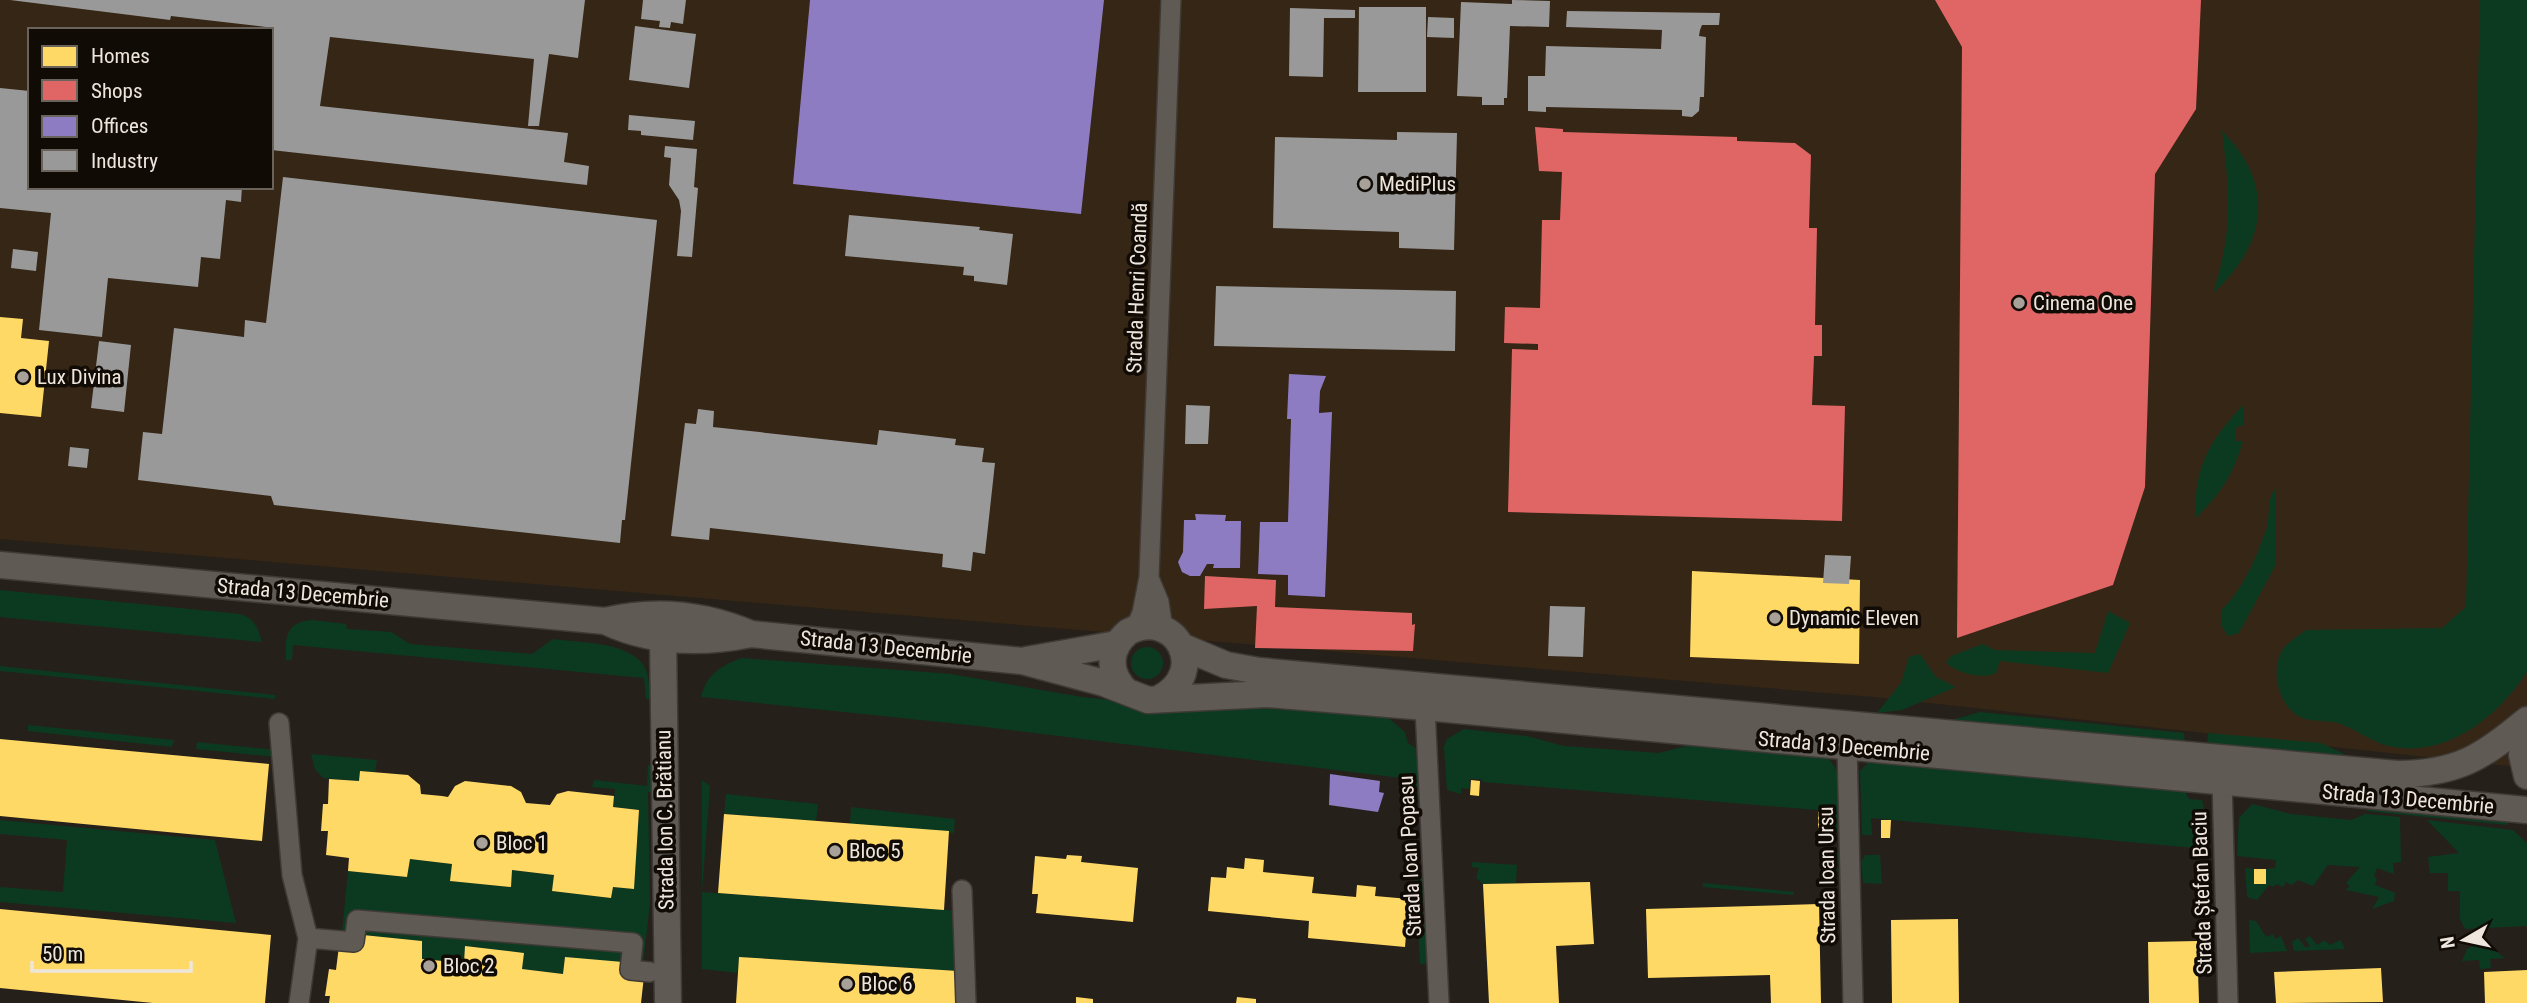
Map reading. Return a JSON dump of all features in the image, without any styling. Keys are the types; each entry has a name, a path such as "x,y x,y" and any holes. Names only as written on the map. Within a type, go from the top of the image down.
{"main road":[{"name":"Strada 13 Decembrie","path":"0,565 605,621 640,612 717,620 751,634 1022,661 1104,682 1137,698 1267,694 2527,810"},
{"name":"Strada 13 Decembrie","path":"605,621 634,635 715,642 751,634"},
{"name":"Strada 13 Decembrie","path":"1022,661 1126,636 1144,626 1226,665 1259,671 2398,774 2436,772 2461,766 2487,754 2527,722"},
{"path":"1126,636 1112,668 1118,684 1127,692"},
{"name":"Strada Ion C. Brătianu","path":"663,637 668,1003"},
{"path":"1160,698 1170,693 1183,677 1185,656 1172,638"},
{"name":"Strada 13 Decembrie","path":"2527,722 2522,755 2527,776"}],"street":[{"name":"Strada Henri Coandă","path":"1126,636 1142,613 1149,577 1171,0"},
{"name":"Strada Henri Coandă","path":"1149,577 1172,638"},
{"name":"Strada Ioan Popasu","path":"1425,707 1439,1003"},
{"path":"279,723 292,875 308,938 299,1003"},
{"name":"Strada Ioan Ursu","path":"1847,746 1853,1003"},
{"name":"Strada Ștefan Baciu","path":"2222,781 2228,1003"},
{"path":"962,890 966,1003"},
{"path":"308,938 354,942 357,919 633,943 630,970 650,972"}],"shaded area":[{"path":"0,0 2527,0 2527,768 1874,697 0,539"}],"green space":[{"path":"2480,0 2527,0 2527,672 2500,705 2466,732 2427,747 2407,748 2385,745 2347,726 2300,717 2282,697 2277,668 2284,648 2306,630 2442,628 2466,607"},
{"path":"2222,131 2239,151 2251,172 2257,193 2258,214 2254,235 2245,255 2213,293 2227,231 2228,193"},
{"path":"2244,404 2243,425 2235,428 2236,441 2243,441 2235,465 2219,492 2195,519 2197,484 2206,456 2221,430"},
{"path":"2275,489 2275,566 2239,633 2228,636 2221,625 2221,610 2243,583 2254,560 2267,527 2270,502"},
{"path":"0,590 240,614 255,624 262,642 0,617"},
{"path":"2108,611 2130,623 2108,673 2000,661 1996,673 1977,676 1957,670 1946,663 1951,656 1983,644 1994,650 2095,653"},
{"path":"312,620 346,624 347,629 391,632 410,644 532,654 553,639 612,647 633,655 644,666 648,675 650,699 646,699 644,678 293,645 292,660 286,660 287,638 292,627"},
{"path":"1147,647 1158,652 1163,663 1158,674 1147,679 1136,674 1131,663 1136,652"},
{"path":"1920,654 1936,677 1956,687 1902,710 1877,713 1901,683 1909,657"},
{"path":"742,658 951,674 1082,697 1182,707 1245,707 1387,717 1405,732 1408,743 1416,748 1420,799 1411,798 1409,779 978,726 701,697 707,682 716,672"},
{"path":"0,666 275,695 275,699 0,671"},
{"path":"1980,712 2184,733 2185,745 1945,722"},
{"path":"28,725 174,740 172,747 28,731"},
{"path":"1464,729 1527,736 1564,746 1659,753 1698,743 1825,757 1832,763 1839,779 1841,827 1838,832 1830,831 1829,811 1483,782 1481,779 1470,779 1469,789 1461,788 1461,794 1447,790 1444,747 1447,739"},
{"path":"2208,733 2321,743 2355,759 2207,747"},
{"path":"197,742 276,750 276,757 196,749"},
{"path":"311,754 377,760 375,772 360,771 359,781 323,778 315,769"},
{"path":"1870,761 2183,788 2189,799 2202,800 2206,816 2205,849 1871,818 1872,835 1862,835 1860,771"},
{"path":"648,765 651,766 653,792 648,792 650,902 642,976 565,958 563,974 522,969 523,953 466,946 464,963 422,959 422,941 342,933 348,871 407,877 410,859 452,864 451,881 510,887 512,870 554,875 553,891 611,898 613,887 634,889 639,810 613,807 615,789 592,787 594,780 647,786"},
{"path":"702,780 710,786 702,892"},
{"path":"726,794 818,804 816,821 724,814"},
{"path":"2252,804 2291,814 2351,820 2366,814 2400,817 2401,862 2393,863 2394,874 2377,868 2374,876 2377,879 2375,885 2395,893 2394,901 2372,909 2379,897 2346,890 2350,886 2346,883 2360,867 2328,865 2313,886 2298,880 2292,885 2286,882 2283,887 2277,884 2273,887 2269,885 2257,900 2247,897 2245,868 2254,869 2254,884 2265,884 2266,869 2275,868 2276,860 2237,856 2239,818"},
{"path":"2378,805 2508,818 2508,825 2366,811"},
{"path":"851,807 955,819 954,833 850,824"},
{"path":"0,820 215,840 236,923 0,902 0,887 63,892 67,840 0,834"},
{"path":"2427,820 2513,830 2527,843 2527,926 2465,929 2460,919 2460,891 2448,891 2448,873 2430,873 2428,857 2459,853"},
{"path":"1823,849 1839,853 1837,881 1824,880"},
{"path":"1865,855 1880,855 1882,884 1863,883 1861,862"},
{"path":"1472,862 1517,865 1516,883 1483,884 1476,878 1479,868 1472,867"},
{"path":"1415,875 1424,876 1430,963 1420,964"},
{"path":"1703,883 1794,892 1794,895 1703,887"},
{"path":"702,892 961,911 958,971 739,957 738,973 702,969"},
{"path":"2249,920 2256,921 2266,937 2273,934 2275,939 2281,936 2287,951 2250,953"},
{"path":"2310,936 2317,945 2325,940 2329,945 2341,940 2345,949 2294,951 2292,942 2298,938 2306,948 2310,946 2305,939"},
{"path":"2475,945 2489,946 2505,958 2490,959 2491,968 2480,969 2479,960 2462,961 2467,949"}],"building: Homes":[{"name":"Lux Divina","path":"0,317 23,319 21,338 49,341 41,417 0,413"},
{"name":"Dynamic Eleven","path":"1692,571 1860,580 1859,664 1690,657"},
{"path":"0,739 269,764 262,841 0,816"},
{"name":"Bloc 1","path":"360,771 408,775 420,785 421,794 448,797 455,786 465,781 511,786 521,792 526,803 550,805 557,794 568,791 614,796 613,807 639,810 634,889 613,887 611,898 552,891 554,875 512,870 511,887 450,881 452,864 410,859 407,877 348,871 349,858 326,855 328,831 321,831 323,804 328,804 329,779 359,781"},
{"path":"1471,780 1480,781 1479,796 1470,795"},
{"path":"1829,811 1829,828 1818,828 1818,812"},
{"name":"Bloc 5","path":"724,814 949,831 944,910 718,893"},
{"path":"1881,820 1891,820 1890,838 1881,838"},
{"path":"1067,855 1082,856 1081,862 1138,868 1133,922 1036,913 1038,894 1032,894 1035,856 1066,859"},
{"path":"1245,858 1264,860 1263,872 1314,877 1312,893 1356,897 1357,885 1376,887 1375,896 1409,899 1405,947 1308,938 1309,921 1208,911 1211,877 1226,878 1227,867 1244,869"},
{"path":"2254,869 2266,869 2266,884 2254,884"},
{"path":"1590,882 1594,944 1556,946 1559,1003 1489,1003 1483,884"},
{"path":"1819,904 1821,1003 1771,1003 1770,975 1648,978 1646,909"},
{"path":"0,909 271,935 265,1003 153,1003 0,988"},
{"path":"1958,919 1959,1003 1892,1003 1891,920"},
{"name":"Bloc 2","path":"363,935 422,941 422,959 464,963 465,946 524,953 522,969 563,974 565,957 623,962 644,976 641,1003 329,1003 330,996 325,996 329,969 336,970 339,946 362,949"},
{"path":"2197,941 2199,1003 2149,1003 2148,942"},
{"name":"Bloc 6","path":"739,957 958,971 956,1003 736,1003"},
{"path":"2381,968 2383,1002 2276,1003 2274,972"},
{"path":"2527,970 2527,1003 2485,1003 2484,972"},
{"path":"1076,997 1093,999 1093,1003 1076,1003"},
{"path":"1237,997 1256,999 1256,1003 1236,1003"}],"building: Shops":[{"path":"1935,0 2201,0 2196,109 2155,174 2145,487 2113,585 1957,638 1962,47"},
{"path":"1535,127 1563,129 1563,132 1737,137 1737,141 1795,143 1811,155 1809,228 1817,228 1815,325 1822,325 1822,356 1814,356 1812,405 1845,406 1842,521 1508,512 1512,349 1538,350 1538,344 1504,343 1505,307 1540,308 1542,220 1560,220 1562,172 1539,171"},
{"path":"1205,576 1276,580 1275,607 1412,613 1412,625 1415,624 1413,651 1255,648 1257,606 1204,609"}],"building: Offices":[{"path":"810,0 1104,0 1081,214 793,184"},
{"path":"1289,374 1326,376 1320,391 1319,413 1332,412 1325,597 1288,595 1288,575 1258,574 1260,522 1288,522 1291,419 1287,419"},
{"path":"1195,514 1226,515 1225,521 1241,521 1240,568 1213,568 1214,564 1207,564 1200,576 1190,576 1182,572 1178,562 1183,552 1184,520 1196,520"},
{"path":"1330,774 1380,781 1379,792 1384,793 1378,812 1329,805"}],"building: Industry":[{"path":"10,0 585,0 578,58 549,54 539,126 528,126 534,59 330,37 320,106 568,133 564,162 589,166 587,185 273,150 273,28 171,16 170,20"},
{"path":"643,0 686,0 683,24 671,22 670,28 659,27 660,21 641,19"},
{"path":"1512,0 1550,1 1549,27 1510,26 1507,98 1504,98 1504,105 1482,105 1482,97 1457,96 1461,2 1512,4"},
{"path":"1359,7 1426,7 1426,92 1358,92"},
{"path":"1290,8 1355,10 1355,18 1324,18 1323,77 1289,76"},
{"path":"1567,11 1720,13 1719,25 1702,25 1700,30 1699,36 1706,37 1704,97 1700,97 1699,111 1692,117 1682,116 1682,110 1546,107 1546,112 1528,111 1528,76 1545,76 1546,46 1661,49 1662,30 1566,27"},
{"path":"1428,17 1454,18 1454,38 1427,37"},
{"path":"635,26 696,34 689,88 629,80"},
{"path":"0,88 28,91 28,189 242,189 241,202 226,200 220,259 201,257 198,287 108,278 102,337 39,330 51,213 0,208"},
{"path":"629,115 695,121 693,140 641,135 641,131 628,130"},
{"name":"MediPlus","path":"1397,132 1457,133 1454,250 1399,248 1399,232 1273,228 1275,137 1397,140"},
{"path":"665,146 697,149 694,187 698,188 692,257 677,256 681,211 679,200 669,185 671,158 664,157"},
{"path":"283,177 657,220 625,520 622,520 620,543 274,505 271,496 138,480 143,432 162,434 174,328 244,337 245,320 266,323"},
{"path":"849,215 980,227 979,230 1013,234 1007,285 974,281 974,276 963,275 964,267 845,256"},
{"path":"13,249 38,252 36,271 11,268"},
{"path":"1216,286 1456,291 1455,351 1214,346"},
{"path":"99,341 131,345 124,412 91,408"},
{"path":"1186,405 1210,406 1208,444 1185,444"},
{"path":"698,409 714,411 713,427 877,445 879,430 956,439 955,445 984,448 982,462 995,463 985,554 973,552 971,571 942,567 943,554 710,528 709,540 671,536 685,423 696,424"},
{"path":"70,447 89,449 87,468 68,466"},
{"path":"1825,555 1851,556 1849,584 1823,583"},
{"path":"1550,606 1585,607 1583,657 1548,656"}],"place":[{"name":"MediPlus","path":"1365,184"},
{"name":"Cinema One","path":"2019,303"},
{"name":"Lux Divina","path":"23,377"},
{"name":"Dynamic Eleven","path":"1775,618"},
{"name":"Bloc 1","path":"482,843"},
{"name":"Bloc 5","path":"835,851"},
{"name":"Bloc 2","path":"429,966"},
{"name":"Bloc 6","path":"847,984"}]}
